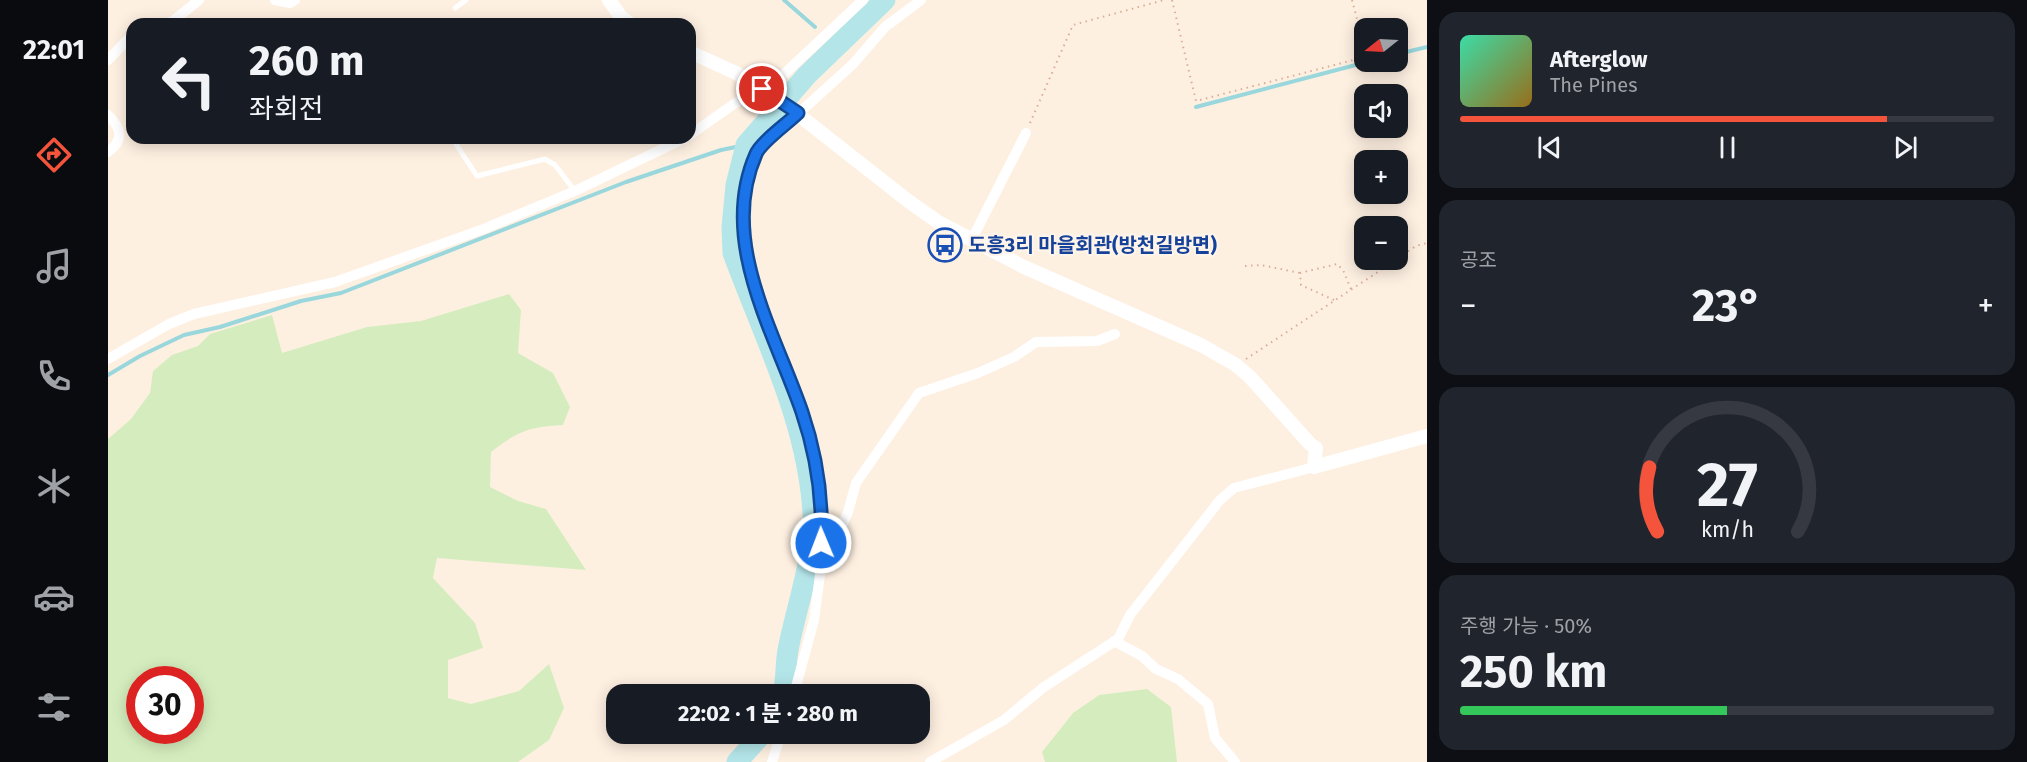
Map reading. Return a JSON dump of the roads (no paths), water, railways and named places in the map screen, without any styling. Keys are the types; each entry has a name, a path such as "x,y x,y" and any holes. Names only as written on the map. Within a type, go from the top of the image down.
{"street":[{"path":"177,18 199,0"},
{"path":"276,0 290,3 295,0"},
{"path":"609,0 622,18"},
{"path":"696,131 734,104 768,92 863,0"},
{"path":"797,684 814,620 819,575 822,526 818,479 803,415 761,303 748,261 741,215 756,152 796,111 853,64 885,27 921,0"},
{"path":"108,60 126,41"},
{"path":"696,55 736,73 796,111 938,222 1024,267 1201,345 1236,365 1316,448 1314,467"},
{"path":"108,115 118,126 119,138 108,152"},
{"path":"972,239 1026,133"},
{"path":"108,359 169,324 194,314 335,282 481,230 575,191 673,144"},
{"path":"819,575 848,512 856,483 919,393 978,373 1014,357 1036,342 1097,341 1115,334"},
{"path":"930,762 1004,720 1044,687 1114,641 1130,615 1220,500 1234,488 1427,436"},
{"path":"1114,641 1142,656 1155,669 1178,679 1208,704 1215,738 1235,762"},
{"path":"772,762 778,744"}],"lane":[{"path":"455,8 466,0"},
{"path":"456,144 477,176 545,159 555,165 575,191"}],"waterway":[{"path":"784,0 815,27"},
{"path":"785,684 788,651 811,545 813,514 803,446 794,413 733,253 732,227 736,185 746,145 807,75 885,0"},
{"path":"1408,52 1427,47"},
{"path":"1196,107 1354,65"},
{"path":"108,375 140,356 184,335 220,327 301,301 341,293 626,182 721,150 746,145"},
{"path":"737,762 753,744"}],"place":[{"name":"도흥3리 마을회관(방천길방면)","path":"945,245"}]}
